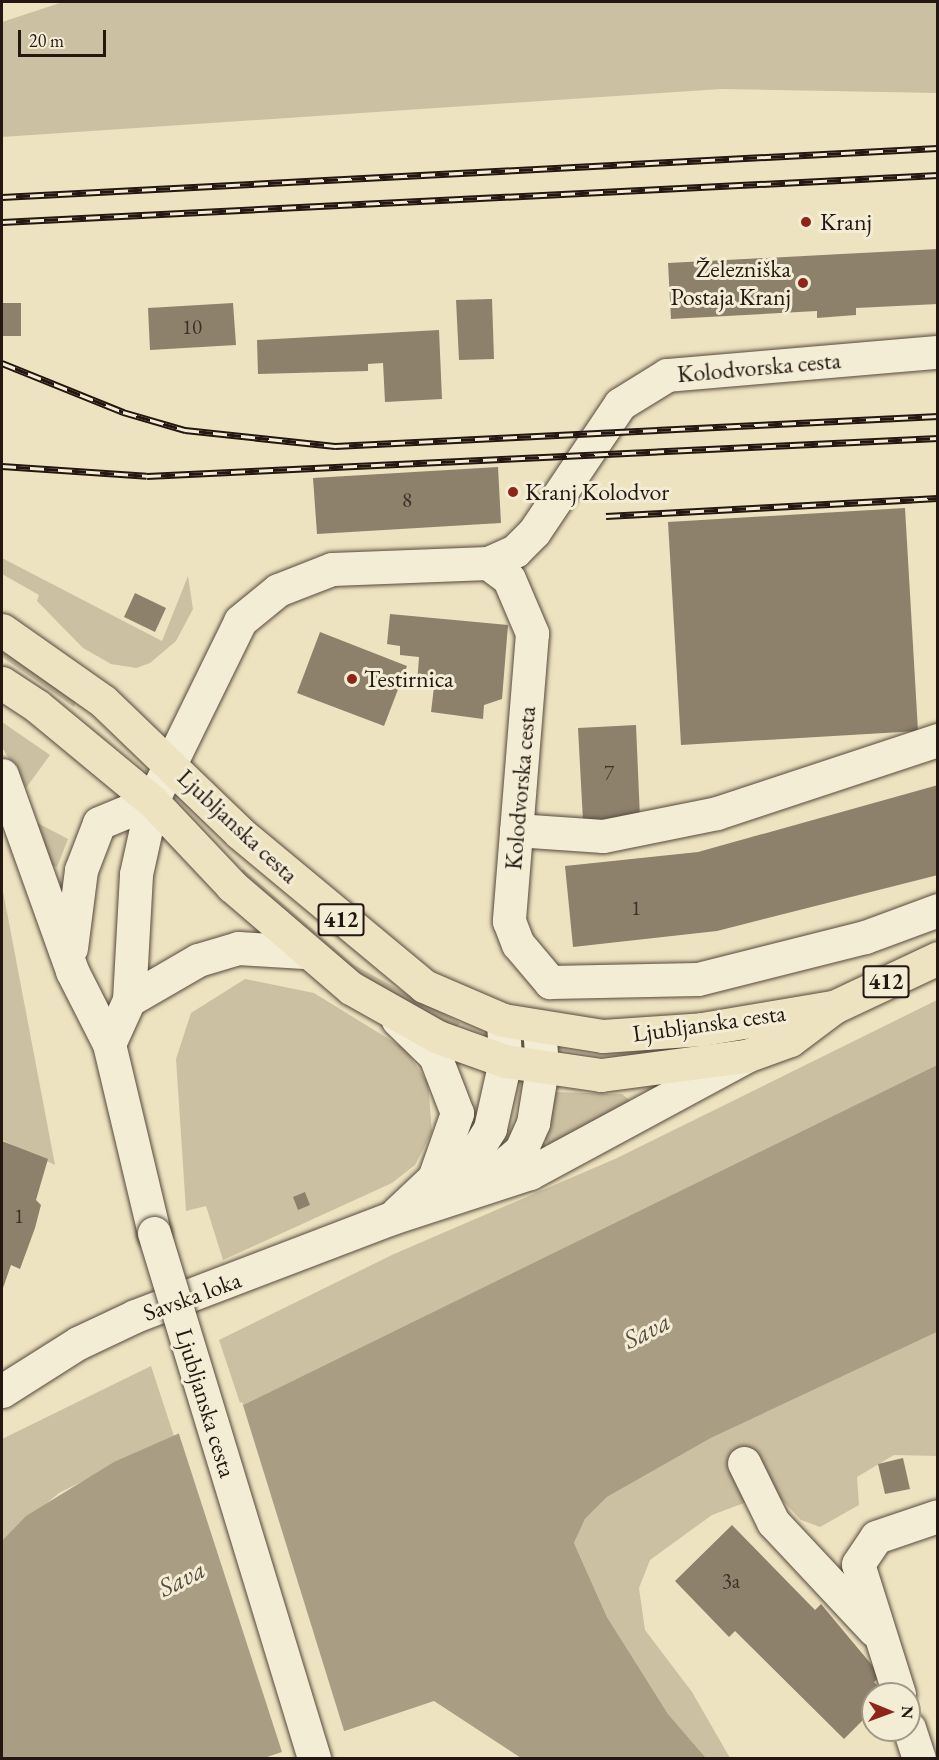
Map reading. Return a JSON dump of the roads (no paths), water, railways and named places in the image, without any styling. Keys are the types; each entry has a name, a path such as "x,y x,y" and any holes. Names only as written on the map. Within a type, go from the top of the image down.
{"main road":[{"name":"Ljubljanska cesta","path":"2,630 103,701 173,765 240,833 424,986 503,1020 538,1029 603,1036 657,1034 834,1007"},
{"name":"412","path":"2,683 37,706 152,801 304,952 386,1009 438,1037 504,1061 601,1075 746,1056 790,1040 834,1007 938,958"}],"street":[{"name":"Kolodvorska cesta","path":"173,765 240,621 278,590 332,569 488,563 515,551 534,532 620,404 641,386 695,370 938,352"},
{"name":"Kolodvorska cesta","path":"488,563 509,579 532,633 509,921 518,944 550,982 698,979 865,938 938,910"},
{"path":"516,830 603,836 717,813 938,740"},
{"name":"Ljubljanska cesta","path":"109,1044 129,1000 136,874 152,801 173,765"},
{"name":"Ljubljanska cesta","path":"2,775 72,971 109,1044 154,1233 314,1758"},
{"name":"Ljubljanska cesta","path":"72,971 70,925 81,870 99,823 152,801"},
{"path":"129,1000 198,960 238,948 304,952"},
{"path":"386,1009 435,1056 450,1089 457,1113 434,1178"},
{"path":"392,1218 434,1178 471,1159 490,1128 504,1061 503,1020"},
{"path":"472,1191 521,1150 533,1123 542,1068 538,1029"},
{"name":"Savska loka","path":"2,1391 78,1343 135,1316 392,1218 530,1173 746,1056"},
{"path":"744,1463 773,1522 881,1637"},
{"path":"894,1682 858,1564 876,1537 938,1516"},
{"path":"914,1742 919,1758"}],"water":[{"name":"Sava","path":"937,1065 937,1332 711,1438 607,1497 585,1519 574,1543 607,1617 668,1714 706,1758 521,1758 434,1701 264,1758 2,1758 2,1541 26,1516 114,1462 241,1406"}],"railway":[{"path":"2,197 938,148"},
{"path":"2,222 938,175"},
{"path":"2,363 123,412 185,430 335,446 938,416"},
{"path":"2,466 147,476 938,438"},
{"path":"606,516 938,498"}],"place":[{"name":"Kranj","path":"806,222"},
{"name":"Železniška Postaja Kranj","path":"803,283"},
{"name":"Kranj Kolodvor","path":"513,492"},
{"name":"Testirnica","path":"352,679"}]}
